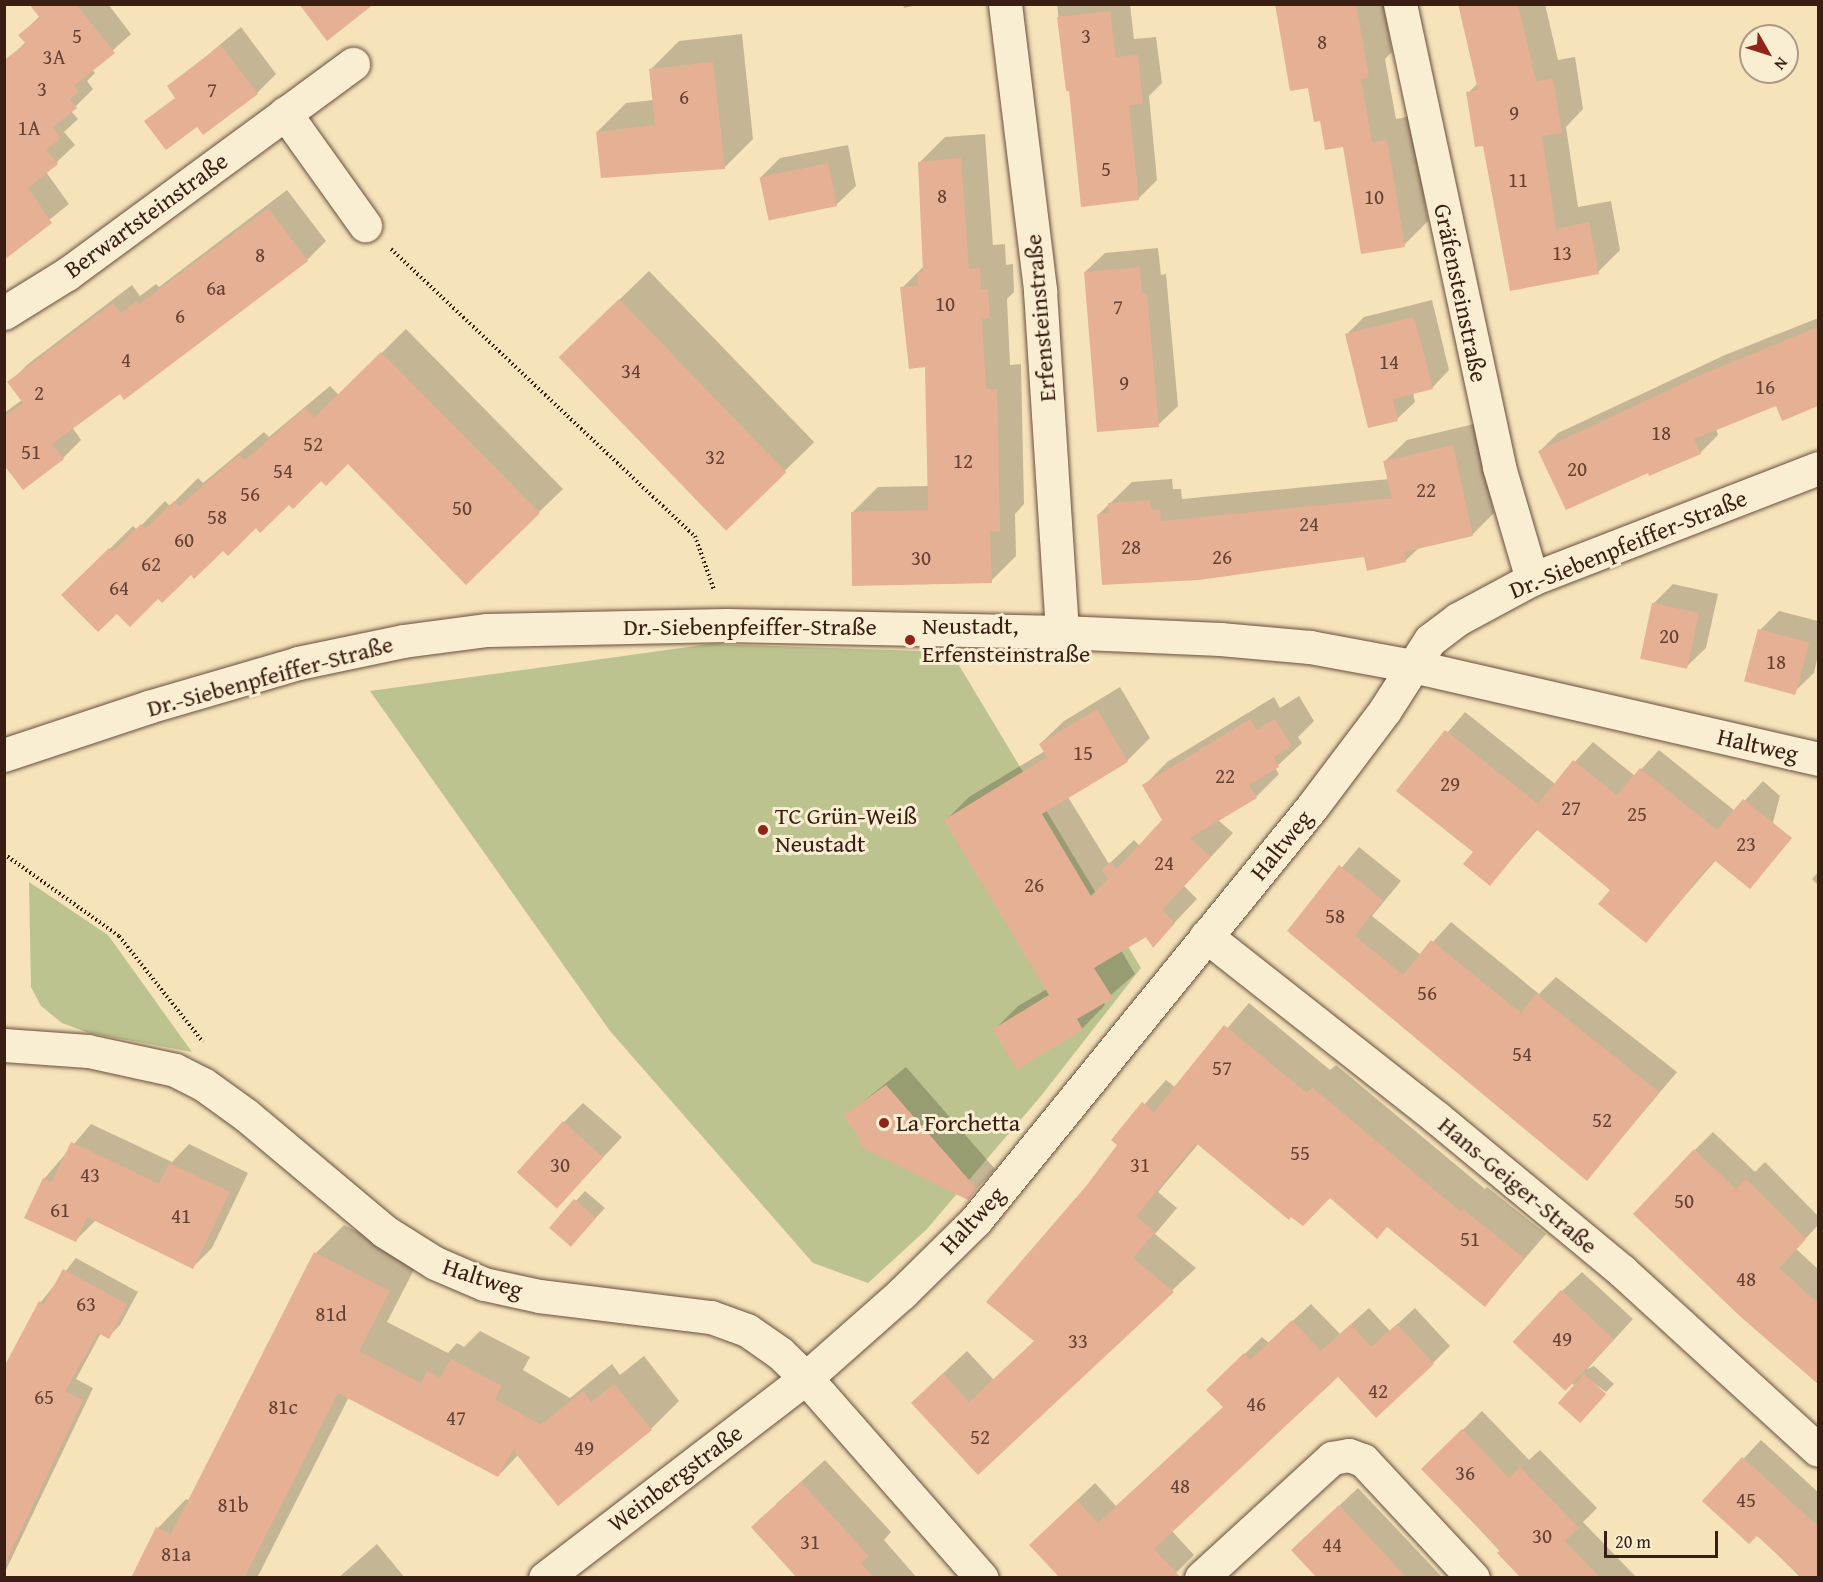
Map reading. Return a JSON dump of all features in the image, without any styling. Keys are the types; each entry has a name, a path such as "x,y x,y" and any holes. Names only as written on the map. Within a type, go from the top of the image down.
{"street":[{"name":"Erfensteinstraße","path":"1005,4 1040,291 1062,632"},
{"name":"Gräfensteinstraße","path":"1400,4 1499,467 1532,579"},
{"name":"Berwartsteinstraße","path":"4,313 67,274 353,64"},
{"path":"285,113 365,225"},
{"name":"Dr.-Siebenpfeiffer-Straße","path":"4,755 148,707 298,663 403,641 487,630 726,625 1062,632 1231,640 1310,647 1413,666 1430,640 1458,619 1532,579 1818,468"},
{"name":"Haltweg","path":"4,1045 88,1051 138,1059 175,1070 203,1084 246,1115 347,1204 435,1263 484,1284 539,1296 711,1317 747,1330 780,1353 806,1378 902,1293 976,1220 1071,1107 1206,936 1312,807 1413,666 1818,759"},
{"name":"Hans-Geiger-Straße","path":"1206,936 1622,1271 1818,1450"},
{"path":"806,1378 982,1578"},
{"name":"Weinbergstraße","path":"545,1578 806,1378"},
{"path":"1201,1578 1332,1458 1349,1455 1363,1460 1473,1578"}],"path":[{"path":"365,225 695,536 726,625"},
{"path":"4,854 119,936 204,1043 203,1084"}],"green space":[{"name":"TC Grün-Weiß Neustadt","path":"710,644 951,652 1141,968 1041,1096 926,1230 868,1283 813,1263 610,1031 370,691"},
{"path":"29,882 108,935 192,1052 89,1033 62,1023 41,1006 31,987"}],"building":[{"path":"29,4 76,4 115,53 74,86 79,92 70,99 77,108 53,127 61,138 46,150 58,164 28,188 52,223 4,260 4,60 26,44 18,35 40,18"},
{"path":"299,4 374,4 327,41"},
{"path":"1275,4 1356,4 1369,77 1361,79 1372,142 1387,140 1405,247 1361,254 1343,147 1325,150 1320,121 1314,122 1308,88 1290,91"},
{"path":"1458,4 1518,4 1536,81 1553,79 1562,133 1542,136 1556,229 1589,222 1599,274 1510,291 1483,146 1475,147 1466,92 1478,90"},
{"path":"1110,11 1116,57 1138,55 1143,104 1129,105 1139,200 1081,207 1069,91 1066,91 1057,17"},
{"path":"221,45 258,94 203,135 197,127 166,150 144,121 175,98 167,86"},
{"path":"713,62 725,169 601,178 596,132 655,125 649,69"},
{"path":"961,158 969,269 980,268 981,289 988,289 990,318 982,319 986,389 997,389 1000,531 990,531 992,583 852,586 851,512 928,510 925,367 909,369 900,287 918,286 917,272 923,272 918,162"},
{"path":"828,163 837,206 769,221 760,178"},
{"path":"268,208 308,261 124,400 120,394 52,444 64,459 23,490 4,465 4,417 23,403 7,382 113,303 121,313 137,301 139,304"},
{"path":"1140,267 1142,293 1147,293 1159,427 1097,432 1084,272"},
{"path":"619,299 786,472 726,531 559,357"},
{"path":"1414,317 1433,389 1393,399 1398,421 1368,428 1345,334"},
{"path":"1818,327 1818,406 1782,421 1776,406 1694,439 1701,454 1649,476 1648,473 1566,510 1538,451 1705,373"},
{"path":"381,352 540,513 466,585 348,464 326,486 321,481 293,509 289,505 260,533 256,528 228,556 223,551 194,579 191,575 162,603 158,599 130,627 117,614 98,632 61,595 109,548 112,552 141,524 145,529 174,501 179,506 239,455 245,460 305,408 314,418"},
{"path":"1453,445 1473,536 1404,552 1406,562 1367,571 1364,557 1199,580 1102,585 1097,514 1109,513 1108,503 1150,500 1151,510 1160,510 1161,521 1392,498 1383,461"},
{"path":"1652,603 1699,613 1687,669 1640,659"},
{"path":"1758,629 1809,643 1795,695 1744,681"},
{"path":"1097,709 1128,762 1042,814 1091,896 1108,879 1102,870 1110,862 1117,869 1162,820 1142,785 1250,719 1257,730 1275,719 1292,746 1274,757 1279,767 1249,785 1257,798 1190,838 1211,857 1162,910 1175,923 1153,948 1146,937 1094,968 1113,998 1077,1019 1083,1030 1017,1070 993,1029 1049,995 944,820 1047,757 1039,744"},
{"path":"1445,730 1538,804 1573,760 1617,795 1640,768 1717,830 1743,799 1792,838 1750,889 1714,860 1646,943 1598,904 1610,890 1536,829 1490,886 1463,864 1473,852 1396,791"},
{"path":"1339,865 1383,900 1355,936 1403,975 1431,940 1521,1013 1536,994 1659,1092 1587,1181 1287,931"},
{"path":"1224,1025 1307,1093 1312,1087 1461,1212 1463,1209 1524,1258 1485,1307 1387,1227 1377,1239 1330,1198 1303,1226 1291,1217 1289,1220 1196,1143 1136,1216 1155,1232 1133,1258 1174,1292 978,1475 911,1403 943,1373 969,1402 1034,1341 986,1302 1087,1185 1117,1145 1111,1140 1142,1102 1154,1112"},
{"name":"La Forchetta","path":"886,1085 977,1189 968,1200 861,1147 858,1135 843,1116"},
{"path":"563,1121 603,1157 557,1208 517,1172"},
{"path":"71,1142 159,1184 169,1163 230,1192 193,1269 87,1217 76,1242 24,1218 43,1178 52,1182"},
{"path":"1694,1149 1736,1189 1746,1179 1806,1239 1779,1268 1818,1303 1818,1384 1743,1319 1633,1214"},
{"path":"574,1199 596,1218 571,1247 549,1228"},
{"path":"314,1252 390,1291 359,1351 421,1383 427,1371 440,1378 451,1359 502,1386 495,1399 541,1425 583,1391 591,1402 614,1384 652,1430 558,1506 513,1450 498,1477 338,1393 244,1578 131,1578 156,1527 171,1534"},
{"path":"63,1269 127,1304 109,1339 98,1333 65,1391 83,1400 4,1566 4,1367 39,1301 44,1304"},
{"path":"1561,1290 1614,1339 1565,1391 1513,1342"},
{"path":"1292,1320 1321,1351 1351,1324 1371,1347 1397,1324 1434,1364 1376,1418 1338,1377 1154,1549 1181,1578 1060,1578 1029,1545 1077,1500 1098,1523 1223,1407 1206,1390 1244,1353 1250,1360"},
{"path":"1584,1374 1606,1394 1580,1423 1558,1403"},
{"path":"1462,1429 1509,1478 1520,1467 1579,1528 1565,1541 1600,1578 1521,1578 1497,1553 1500,1550 1421,1469"},
{"path":"1742,1457 1818,1526 1818,1578 1803,1578 1757,1536 1749,1544 1702,1501"},
{"path":"801,1482 869,1556 861,1563 874,1578 797,1578 751,1527"},
{"path":"1339,1505 1407,1578 1317,1578 1291,1550"}],"place":[{"name":"Neustadt, Erfensteinstraße","path":"910,640"},
{"name":"TC Grün-Weiß Neustadt","path":"763,830"},
{"name":"La Forchetta","path":"884,1123"}]}
